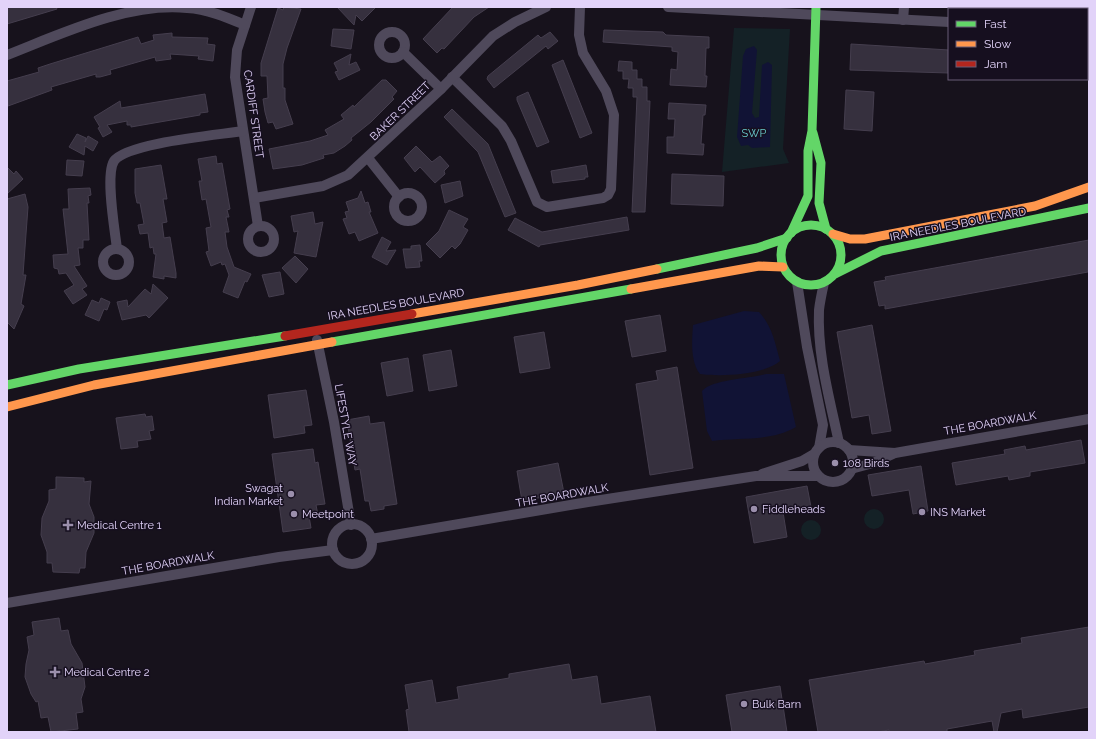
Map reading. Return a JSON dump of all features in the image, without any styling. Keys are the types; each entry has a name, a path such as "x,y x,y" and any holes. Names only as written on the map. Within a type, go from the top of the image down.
{"main road":[{"path":"812,131 821,163 819,203 830,231 841,249 842,258 836,274 824,283 815,286 797,282 791,278 783,267 782,252 808,196 808,151 812,131 815,11"},
{"name":"IRA NEEDLES BOULEVARD","path":"830,231 850,239 865,239 1035,206 1089,188"},
{"name":"IRA NEEDLES BOULEVARD","path":"836,274 862,259 881,251 1089,208"},
{"path":"789,235 799,228 808,225 818,225 830,231"},
{"name":"IRA NEEDLES BOULEVARD","path":"7,385 79,369 315,331 684,264 756,248 789,235"},
{"path":"7,407 94,385 319,346 759,266 783,267"}],"street":[{"name":"CARDIFF STREET","path":"251,7 237,50 234,77 258,226"},
{"name":"BAKER STREET","path":"254,198 323,186 348,175 441,89 493,36 515,22 546,7"},
{"path":"452,77 502,126 511,141 537,202 541,206 547,207 603,198 608,195 611,189 614,116 606,91 583,53 579,35 580,7"},
{"path":"668,7 815,11 903,20 948,22"},
{"path":"903,20 904,7"},
{"path":"7,55 74,29 126,13 160,8 187,8 216,14 245,25"},
{"path":"403,52 441,89"},
{"path":"117,249 110,177 114,162 122,154 140,147 243,131"},
{"path":"368,158 399,197"},
{"path":"797,282 807,347 822,425 816,451 813,466 818,476 829,482 835,482 846,477 851,469 852,456 849,450 839,443 829,442 816,451"},
{"path":"824,283 819,309 820,337 829,405 839,443"},
{"name":"LIFESTYLE WAY","path":"315,331 351,525"},
{"name":"THE BOARDWALK","path":"849,450 895,453 1089,419"},
{"name":"THE BOARDWALK","path":"756,476 768,471 802,462 816,451"},
{"name":"THE BOARDWALK","path":"851,469 873,463 895,453"},
{"name":"THE BOARDWALK","path":"371,539 588,502 756,476 818,476"},
{"path":"351,525 365,529 371,539 372,548 368,555 363,561 356,564 342,562 333,550 332,540 335,534 341,528 351,525"},
{"name":"THE BOARDWALK","path":"7,602 279,557 333,550"}],"green space":[{"name":"SWP","path":"734,28 790,29 783,149 789,163 722,172"},
{"path":"874,509 881,512 884,519 881,526 874,529 867,526 864,519 867,512"},
{"path":"811,520 818,523 821,530 818,537 811,540 804,537 801,530 804,523"}],"shaded area":[{"path":"754,46 757,50 752,113 755,118 759,117 762,65 768,62 772,65 770,147 752,148 748,145 741,146 737,137 743,56 746,49"},
{"path":"744,311 759,312 763,317 772,335 780,361 773,366 742,374 700,374 693,357 693,325"},
{"path":"766,374 784,374 796,427 786,432 766,437 712,441 707,431 702,391 714,384"}],"building":[{"path":"7,7 56,7 57,9 7,24"},
{"path":"284,7 301,9 283,64 283,88 285,88 285,100 293,124 276,129 273,122 268,123 265,112 263,99 268,98 267,76 261,76 261,63 278,8 283,10"},
{"path":"337,7 376,7 362,21 356,15 354,25"},
{"path":"453,7 489,7 474,17 444,49 442,48 437,53 423,39"},
{"path":"333,29 354,30 351,49 331,46"},
{"path":"604,30 663,32 666,35 709,37 709,48 706,48 706,87 670,85 671,69 677,70 678,52 672,51 672,47 603,42"},
{"path":"550,32 558,41 548,49 546,46 494,88 487,79 488,76 538,35 541,38"},
{"path":"172,33 172,37 208,38 207,44 215,45 213,61 198,59 199,56 170,54 171,59 156,61 155,57 110,70 111,74 96,77 96,74 51,87 52,90 8,106 7,81 39,72 38,68 138,37 141,44 154,40 153,35"},
{"path":"851,44 948,50 948,73 850,70"},
{"path":"351,54 349,65 356,62 360,70 339,80 335,72 338,71 334,63"},
{"path":"563,60 592,133 580,138 552,65"},
{"path":"619,61 632,62 632,70 637,70 637,79 642,79 642,87 647,87 647,101 650,101 645,212 632,212 637,97 633,97 633,88 628,88 629,79 623,79 623,71 618,71"},
{"path":"382,80 386,80 397,91 392,97 394,99 371,122 351,138 352,140 345,146 334,153 323,155 324,158 302,165 273,169 269,149 310,141 328,135 325,130 344,119 341,115 353,105 354,107"},
{"path":"846,90 874,92 872,131 844,129"},
{"path":"528,92 549,142 537,147 517,100 517,97"},
{"path":"205,94 208,112 200,113 200,115 131,127 131,125 127,125 127,121 107,125 112,132 103,137 98,128 100,127 94,117 120,101 121,108"},
{"path":"669,103 706,105 705,115 703,115 701,144 704,144 703,155 667,153 667,137 674,137 675,119 668,119"},
{"path":"452,109 488,144 516,213 505,217 478,152 444,117"},
{"path":"77,134 86,138 85,142 88,136 98,142 93,151 85,146 84,155 69,147"},
{"path":"416,146 432,162 440,156 449,166 444,171 445,174 435,183 420,167 415,172 404,158"},
{"path":"216,156 217,164 222,163 230,209 227,210 229,217 226,217 229,232 225,232 227,247 234,267 251,274 247,282 245,281 238,298 223,292 229,275 225,264 222,265 221,262 211,266 206,252 209,251 206,228 211,227 206,199 202,200 199,181 202,181 198,159"},
{"path":"67,160 84,161 82,176 66,175"},
{"path":"161,165 167,199 163,199 167,222 162,223 164,238 170,237 176,273 176,278 164,276 164,279 153,277 156,254 154,254 153,247 150,248 148,233 140,234 138,225 144,224 140,203 137,203 135,193 135,169"},
{"path":"586,165 588,177 585,177 585,179 553,183 551,171"},
{"path":"7,167 14,174 16,171 23,179 7,194"},
{"path":"672,174 724,176 723,206 671,204"},
{"path":"460,181 463,196 445,203 441,185"},
{"path":"90,188 91,195 88,196 89,203 87,203 89,240 83,240 83,248 78,248 80,265 74,266 87,286 82,289 87,295 73,304 64,291 74,285 66,273 59,274 58,269 54,268 53,255 68,254 63,209 69,209 68,189"},
{"path":"361,191 365,203 368,202 371,212 369,212 378,233 359,241 355,232 349,234 343,219 347,218 345,212 349,211 346,202 358,198"},
{"path":"25,194 28,207 23,275 26,275 21,304 24,306 14,329 7,322 7,199"},
{"path":"449,210 468,219 463,227 468,230 460,244 455,249 452,246 440,258 426,244 439,231"},
{"path":"313,212 315,224 323,222 316,257 294,253 298,231 294,232 291,216"},
{"path":"627,217 629,230 540,245 539,247 508,230 515,218 542,232"},
{"path":"382,237 391,242 386,251 396,250 387,265 372,257"},
{"path":"1089,240 1088,272 885,309 885,305 879,306 874,282 886,280 885,277"},
{"path":"420,245 422,261 419,261 420,267 406,268 403,249 411,249 411,246"},
{"path":"295,256 308,269 296,283 282,268"},
{"path":"280,272 284,294 269,297 262,275"},
{"path":"153,284 168,298 149,318 146,315 122,320 117,302 127,300 128,307 145,289 151,294"},
{"path":"101,298 110,302 107,310 104,309 99,321 85,315 92,300 99,303"},
{"path":"660,315 666,351 632,357 625,321"},
{"path":"872,325 891,431 872,434 869,415 852,418 837,332"},
{"path":"544,332 550,368 520,373 514,337"},
{"path":"451,350 457,386 429,391 423,355"},
{"path":"408,358 413,391 387,396 381,363"},
{"path":"677,367 693,468 650,475 636,384 658,380 656,371"},
{"path":"306,390 312,425 304,426 305,433 274,438 268,395"},
{"path":"145,414 146,417 152,416 154,430 149,431 151,439 137,441 138,447 121,449 116,418"},
{"path":"369,416 370,424 384,422 397,504 384,506 384,509 371,511 369,501 365,501 360,469 355,470 347,420"},
{"path":"1081,440 1085,463 1030,472 1030,476 1009,480 1008,476 956,485 952,463 1005,454 1004,450 1025,446 1026,450"},
{"path":"313,449 315,463 318,462 325,504 316,505 318,515 309,516 311,528 283,532 272,454"},
{"path":"558,463 564,493 522,501 517,471"},
{"path":"921,466 928,511 913,514 909,490 872,496 868,475"},
{"name":"Medical Centre 1","path":"56,477 84,478 84,482 91,481 89,504 94,517 94,533 86,552 85,568 80,568 79,573 53,572 52,563 47,563 47,552 41,535 42,518 49,501 49,490 56,489"},
{"path":"807,486 811,507 783,512 787,537 754,543 746,497"},
{"name":"Medical Centre 2","path":"59,618 61,631 68,630 71,644 82,663 85,687 81,699 83,712 76,713 78,729 51,732 48,717 41,718 38,701 36,702 31,694 25,677 29,650 27,637 34,635 32,622"},
{"path":"1089,627 1089,707 1023,718 1022,709 1001,713 997,732 994,732 992,721 947,729 947,732 889,732 889,730 877,732 818,732 809,680 924,661 925,664 975,655 974,651 1022,643 1021,638"},
{"path":"569,664 572,680 597,676 601,704 650,696 656,732 409,732 406,710 409,709 405,685 432,680 436,703 459,699 457,687 509,678 509,674"},
{"path":"780,686 787,732 732,732 726,695"}],"traffic: fast":[{"path":"791,233 808,196 808,151 812,131 816,7"},
{"path":"813,133 821,163 819,203 826,229"},
{"path":"835,274 881,251 1089,208"},
{"path":"805,225 817,225 828,230 836,238 841,249 841,255 839,267 828,280 817,285 805,285 794,280 786,272 781,261 781,249 786,238 794,230 805,225"},
{"path":"657,269 757,248 787,238"},
{"path":"332,342 631,289"},
{"path":"7,385 79,369 285,336"}],"traffic: slow":[{"path":"833,234 850,239 865,239 1035,206 1089,187"},
{"path":"631,289 759,266 783,267"},
{"path":"412,314 578,285 657,269"},
{"path":"7,407 94,385 332,342"}],"traffic: jam":[{"path":"285,336 412,314"}],"place":[{"name":"108 Birds","path":"835,463"},
{"name":"Swagat Indian Market","path":"291,494"},
{"name":"Fiddleheads","path":"754,509"},
{"name":"INS Market","path":"922,512"},
{"name":"Meetpoint","path":"294,514"},
{"name":"Medical Centre 1","path":"68,525"},
{"name":"Medical Centre 2","path":"55,672"},
{"name":"Bulk Barn","path":"744,704"}]}
